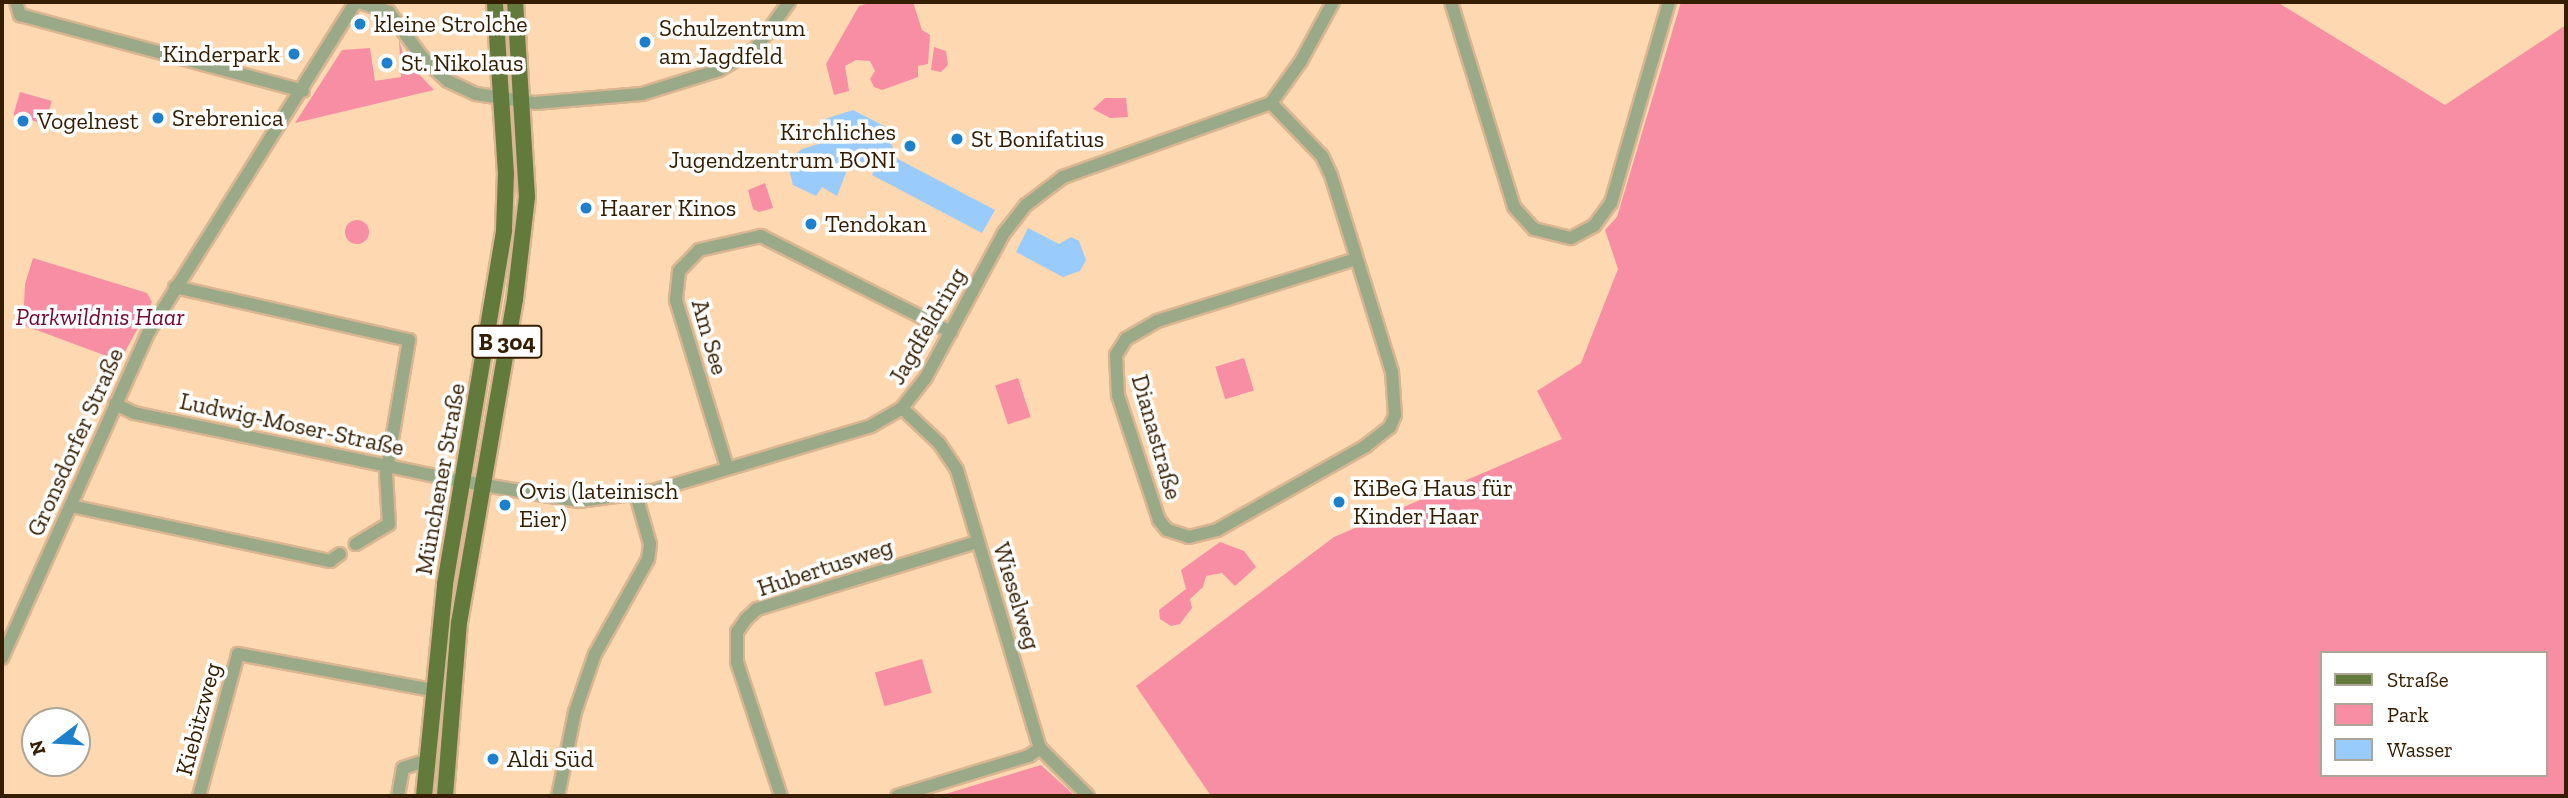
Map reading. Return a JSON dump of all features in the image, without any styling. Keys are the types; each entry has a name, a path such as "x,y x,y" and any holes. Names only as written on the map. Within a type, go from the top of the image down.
{"main road":[{"name":"Münchener Straße","path":"424,796 424,761 432,691 462,482 504,230 502,98 495,2"},
{"name":"Münchener Straße","path":"445,796 458,635 522,247 527,197 515,2"}],"street":[{"path":"16,2 20,15 303,91"},
{"path":"358,2 389,12 422,57 448,81 476,94 522,101 632,95 719,70 756,48 789,2"},
{"name":"Gronsdorfer Straße","path":"2,658 115,404 175,288 358,2"},
{"path":"1271,103 1301,61 1333,2"},
{"path":"1451,2 1514,207 1534,229 1570,238 1594,226 1611,202 1669,2"},
{"name":"Dianastraße","path":"1271,103 1322,156 1356,260 1396,387 1397,402 1390,427 1366,446 1213,531 1189,537 1167,530 1154,506 1118,395 1116,355 1126,339 1157,321 1356,260"},
{"name":"Jagdfeldring","path":"462,482 559,500 636,495 872,426 902,408 925,379 1004,233 1050,185 1271,103"},
{"name":"Am See","path":"727,467 676,300 679,271 699,250 761,236 951,332"},
{"path":"175,288 407,339 411,346 387,465 389,524 356,544"},
{"name":"Ludwig-Moser-Straße","path":"115,404 134,413 462,482"},
{"name":"Wieselweg","path":"902,408 950,456 1040,748 1088,796"},
{"path":"558,796 575,712 595,654 648,559 650,544 636,495"},
{"path":"71,506 330,561 340,554"},
{"name":"Hubertusweg","path":"781,796 737,662 737,632 746,619 757,609 978,542"},
{"name":"Kiebitzweg","path":"199,796 238,653 432,691"},
{"path":"897,796 1029,756 1040,748"},
{"path":"398,796 403,768 424,761"}],"green space":[{"path":"872,2 913,2 922,30 930,35 928,64 918,66 918,77 882,90 874,87 870,79 875,71 870,61 856,60 845,66 849,91 834,95 826,64 859,6"},
{"path":"1681,2 2277,2 2445,105 2566,25 2566,796 1211,796 1136,686 1334,537 1562,439 1537,391 1581,363 1618,269 1605,230 1617,217"},
{"path":"399,40 408,71 416,71 434,90 295,123 342,50 370,48 375,81 401,77"},
{"path":"934,47 946,51 948,65 941,72 931,70"},
{"path":"20,92 52,101 45,124 13,115"},
{"path":"1105,98 1126,98 1128,117 1110,118 1093,109"},
{"path":"765,183 773,208 759,212 753,209 748,190"},
{"path":"357,220 366,223 369,232 366,241 357,244 348,241 345,232 348,223"},
{"name":"Parkwildnis Haar","path":"33,258 147,293 152,302 120,361 23,325 25,284"},
{"path":"1244,358 1254,391 1225,399 1215,367"},
{"path":"1018,378 1031,417 1008,424 995,385"},
{"path":"1220,542 1244,551 1256,567 1235,586 1222,573 1206,576 1203,587 1190,599 1192,608 1180,624 1171,626 1160,619 1159,610 1186,589 1181,570"},
{"path":"922,659 932,693 885,706 875,673"},
{"path":"1041,765 1075,796 939,796"}],"water":[{"path":"853,110 886,127 896,158 995,210 982,233 872,175 875,169 852,157 837,196 822,187 816,196 793,185 787,162 802,149 825,142 825,119"},
{"path":"1028,228 1059,244 1071,237 1079,241 1086,260 1080,271 1063,277 1016,252"}],"place":[{"name":"kleine Strolche","path":"360,24"},
{"name":"Schulzentrum am Jagdfeld","path":"645,42"},
{"name":"Kinderpark","path":"294,54"},
{"name":"St. Nikolaus","path":"387,63"},
{"name":"Srebrenica","path":"158,118"},
{"name":"Vogelnest","path":"23,121"},
{"name":"St Bonifatius","path":"957,139"},
{"name":"Kirchliches Jugendzentrum BONI","path":"910,146"},
{"name":"Haarer Kinos","path":"586,208"},
{"name":"Tendokan","path":"811,224"},
{"name":"KiBeG Haus für Kinder Haar","path":"1339,502"},
{"name":"Ovis (lateinisch Eier)","path":"505,505"},
{"name":"Aldi Süd","path":"493,759"}]}
